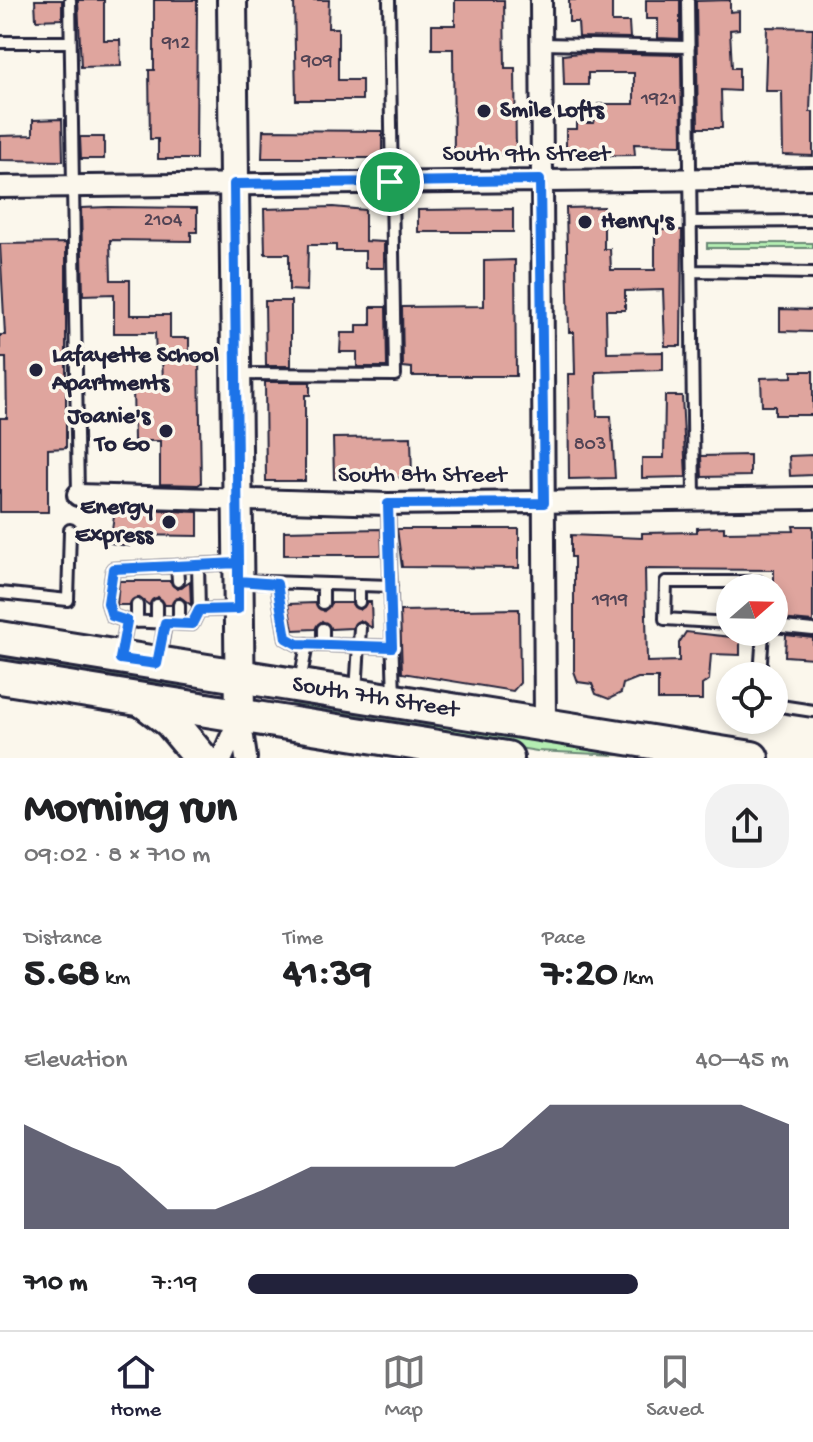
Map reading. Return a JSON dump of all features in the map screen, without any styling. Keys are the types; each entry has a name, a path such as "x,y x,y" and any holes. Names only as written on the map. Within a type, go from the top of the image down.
{"main road":[{"path":"232,0 240,717"},
{"name":"South 7th Street","path":"0,638 752,758"},
{"name":"South 7th Street","path":"0,677 507,758"},
{"path":"145,702 170,721 201,758"}],"street":[{"path":"541,0 545,724"},
{"name":"South 9th Street","path":"0,187 813,178"},
{"name":"South 8th Street","path":"78,495 388,504 813,498"},
{"path":"222,758 240,717"},
{"path":"240,717 246,758"}],"lane":[{"path":"70,0 70,186 78,495"},
{"path":"236,374 395,375 389,0"},
{"path":"688,0 694,500"},
{"path":"0,42 70,42"},
{"path":"541,44 689,47"},
{"path":"692,222 813,221"},
{"path":"693,271 813,273"},
{"path":"388,504 394,699"},
{"path":"0,593 68,600 70,530"},
{"path":"198,565 199,610 192,624 132,622 112,616 108,603 113,569 198,565 238,584 391,586"},
{"path":"177,566 178,581"},
{"path":"156,567 156,581"},
{"path":"136,568 136,581"},
{"path":"716,582 666,582 665,619 716,622"},
{"path":"199,610 238,584"},
{"path":"277,584 286,638 307,644 392,647"},
{"path":"323,584 323,603"},
{"path":"359,585 359,602"},
{"path":"120,659 137,605"},
{"path":"157,605 161,622 157,664"},
{"path":"179,605 179,623"},
{"path":"788,627 813,630"},
{"path":"356,694 360,628"},
{"path":"323,629 323,645"},
{"path":"299,686 307,644"},
{"path":"788,707 813,711"}],"green space":[{"path":"707,243 813,243 813,248 707,248"},
{"path":"0,649 191,684 182,687 0,657"},
{"path":"292,704 420,725 495,729 539,739 539,742 546,743 547,740 677,758 537,751 291,711 288,707"}],"building":[{"path":"35,0 62,0 62,19 36,20"},
{"path":"78,0 104,0 104,40 120,40 121,66 81,67"},
{"path":"154,0 197,0 196,159 158,159 158,139 150,139 149,70 154,70"},
{"path":"294,0 329,0 328,28 338,28 338,80 362,80 362,100 296,100"},
{"path":"455,0 504,0 505,68 515,68 516,155 454,155 453,49 432,49 432,25 455,25"},
{"path":"569,0 612,0 612,22 629,22 630,38 579,37 578,22 569,22"},
{"path":"646,0 680,0 680,39 658,38 658,19 646,19"},
{"path":"730,0 730,12 739,11 739,29 730,30 732,68 739,68 739,91 721,90 722,128 698,128 696,1"},
{"path":"767,27 813,28 810,112 813,112 813,156 783,155 782,91 765,91"},
{"path":"563,55 681,55 682,145 634,144 635,155 566,156 566,129 577,129 577,123 594,123 598,104 634,104 634,73 588,73 588,85 564,85"},
{"path":"62,119 63,161 0,160 0,136 33,135 33,120"},
{"path":"263,130 382,131 382,158 262,158"},
{"path":"80,137 104,137 104,159 81,159"},
{"path":"333,207 365,210 365,241 384,242 384,268 365,268 365,251 336,251 336,245 308,245 307,291 289,290 289,254 265,254 264,209"},
{"path":"604,207 604,249 610,249 611,270 655,270 655,230 682,230 681,346 665,346 663,290 625,291 625,310 606,310 607,353 663,352 663,370 596,372 597,416 611,416 615,478 569,479 568,374 575,374 574,332 569,332 566,208"},
{"path":"81,208 197,208 197,232 191,232 191,241 110,240 111,280 130,280 130,315 170,315 170,338 189,338 189,357 199,357 201,483 198,485 160,484 160,441 134,441 133,384 163,383 162,354 156,355 155,333 114,333 114,294 83,295"},
{"path":"513,209 513,232 418,232 418,210"},
{"name":"Lafayette School Apartments","path":"66,243 66,448 48,449 48,512 0,512 0,418 7,418 6,358 0,358 0,335 5,335 0,244"},
{"path":"515,260 516,376 412,376 412,368 403,367 402,307 484,306 484,261"},
{"path":"265,301 291,301 291,366 266,366"},
{"path":"371,307 386,307 387,367 357,367 357,352 340,352 341,333 357,333 357,325 371,325"},
{"path":"780,309 813,310 813,332 780,331"},
{"path":"792,371 813,371 813,415 775,415 775,406 762,406 761,378 792,377"},
{"path":"265,382 310,382 310,395 305,395 305,481 266,481"},
{"path":"665,396 682,396 686,477 642,478 642,458 664,458"},
{"path":"411,437 412,477 334,479 333,438"},
{"path":"750,455 750,476 702,477 701,456"},
{"path":"813,455 813,475 790,476 789,456"},
{"name":"Energy Express","path":"115,509 198,512 198,536 130,535 129,546 110,543"},
{"path":"793,526 813,526 813,622 788,620 788,574 774,574 774,570 645,569 647,662 679,661 679,643 686,632 716,635 716,646 740,646 740,655 711,654 709,680 702,685 702,700 658,700 658,678 638,678 623,684 621,693 609,699 596,694 592,684 578,682 574,671 574,557 571,557 571,535 642,538 642,533 697,532 697,528 724,527 724,532 794,531"},
{"path":"381,529 382,555 284,555 284,531"},
{"path":"397,529 519,529 519,568 402,567"},
{"path":"119,581 170,581 178,589 190,581 191,605 180,597 171,605 165,605 158,597 149,605 138,597 129,605 117,605"},
{"path":"371,602 372,628 360,620 352,628 331,629 322,621 315,629 293,630 288,604 315,603 324,611 331,603 351,603 360,610"},
{"path":"519,609 520,683 513,691 402,673 400,611"},
{"path":"788,635 813,638 813,658 785,656"}],"place":[{"name":"Smile Lofts","path":"484,111"},
{"name":"Henry's","path":"585,222"},
{"name":"Lafayette School Apartments","path":"36,370"},
{"name":"Joanie's To Go","path":"166,431"},
{"name":"Energy Express","path":"169,522"}],"route":[{"path":"390,182 234,184 238,563 238,581 238,609 199,610 192,624 165,623 157,664 120,659 127,621 112,616 108,603 113,569 238,563 238,581 277,584 286,638 297,644 392,647 388,504 544,503 540,180 390,182"}]}
